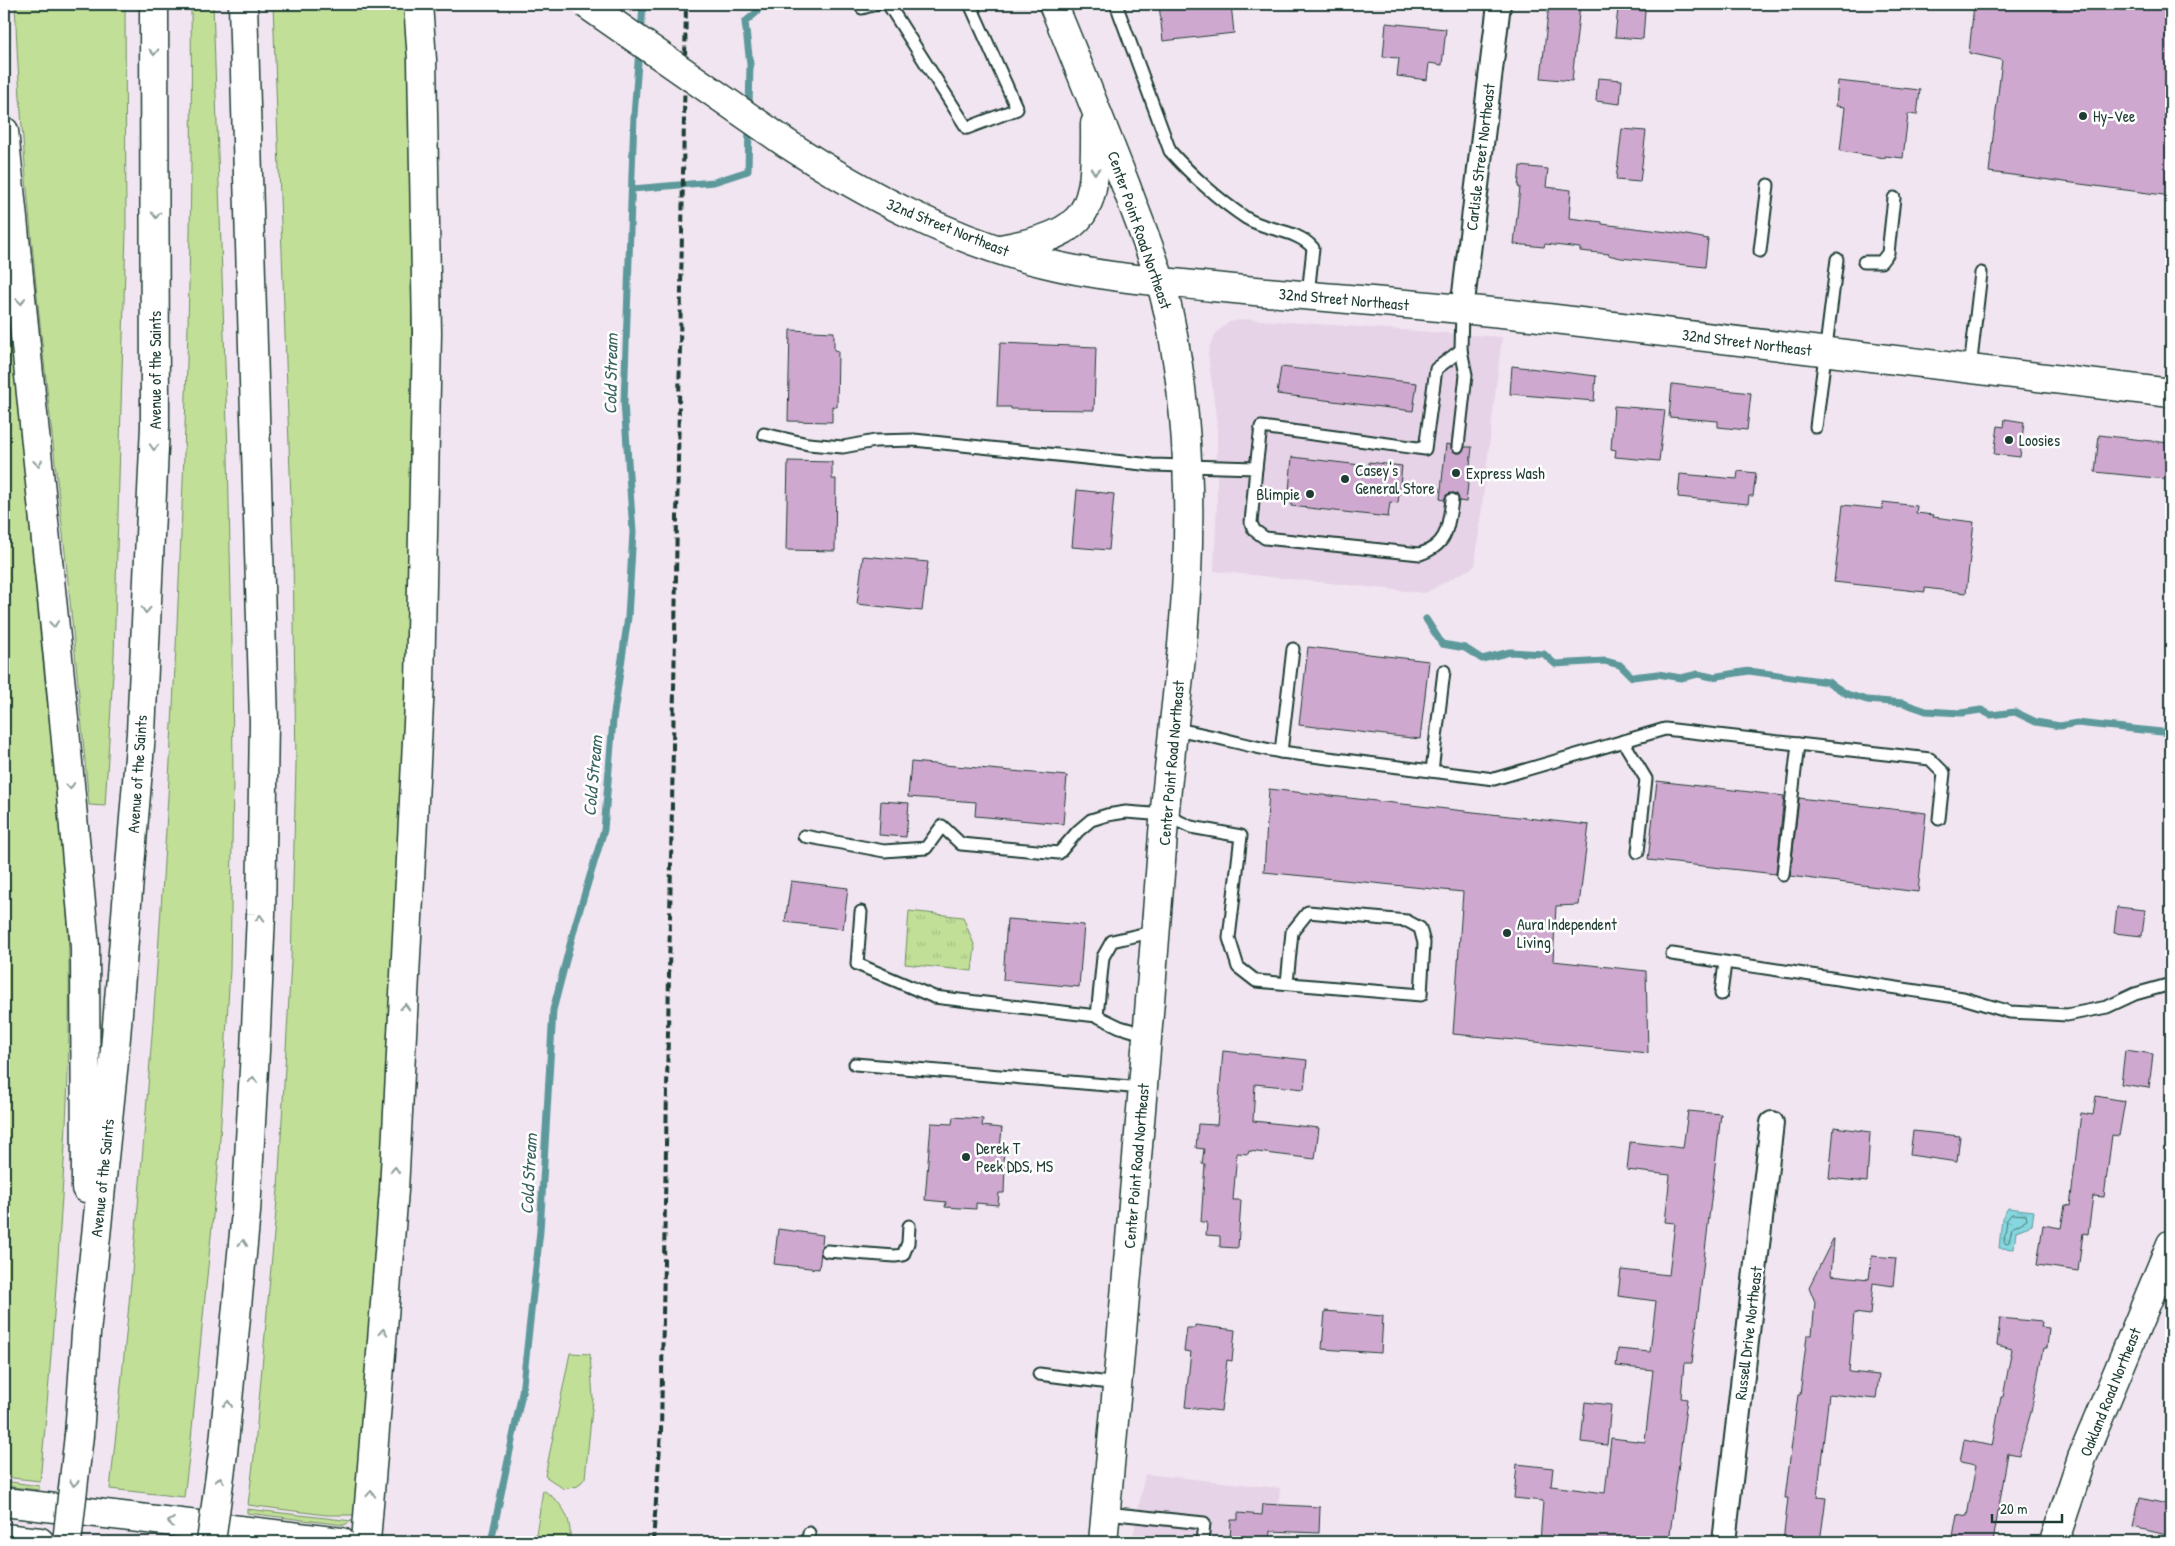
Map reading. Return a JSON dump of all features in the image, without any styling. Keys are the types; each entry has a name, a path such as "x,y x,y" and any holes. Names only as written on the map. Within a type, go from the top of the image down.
{"main road":[{"name":"Avenue of the Saints","path":"68,1542 79,1435 86,1333 114,1061 141,733 155,426 154,4"},
{"path":"211,1542 223,1453 246,1212 261,914 264,722 243,4"},
{"path":"366,1542 395,1180 420,684 427,333 422,60 418,4"},
{"path":"422,60 427,22 432,4"},
{"name":"32nd Street Northeast","path":"586,4 786,143 872,196 935,225 998,250 1042,263 1082,271 1160,281 1550,319 2171,393"},
{"name":"Center Point Road Northeast","path":"1052,4 1095,105 1160,281 1172,328 1188,465 1187,572 1183,634 1165,815 1131,1240 1103,1542"},
{"path":"998,250 1060,234 1084,212 1094,186 1096,166 1095,105"},
{"path":"4,131 61,687 85,948 86,1333"},
{"name":"Oakland Road Northeast","path":"2054,1542 2082,1458 2171,1244"},
{"path":"4,1502 341,1542"},
{"path":"4,1538 40,1542"}],"street":[{"name":"Carlisle Street Northeast","path":"1462,310 1499,4"},
{"name":"Russell Drive Northeast","path":"1724,1542 1772,1123"}],"lane":[{"path":"861,4 862,8 876,4"},
{"path":"888,4 967,128 1017,109 970,4"},
{"path":"1116,4 1170,151 1186,170 1246,218 1266,228 1302,238 1309,243 1313,248 1308,295"},
{"path":"1760,250 1768,185"},
{"path":"1864,262 1881,262 1888,253 1894,198"},
{"path":"1816,427 1837,259"},
{"path":"1970,369 1981,273"},
{"path":"1458,446 1466,375 1461,350 1462,310"},
{"path":"1452,500 1444,540 1432,550 1420,554 1265,538 1254,530 1251,523 1261,427 1425,449 1436,369 1461,350"},
{"path":"764,434 808,444 843,447 875,441 914,440 1152,464 1256,468"},
{"path":"1281,752 1293,648"},
{"path":"1432,771 1444,672"},
{"path":"1173,729 1201,733 1257,748 1281,752 1494,779 1665,729 1930,759 1944,773 1940,819"},
{"path":"1623,741 1646,779 1638,852"},
{"path":"1783,875 1798,744"},
{"path":"804,836 884,852 926,848 942,826 961,844 1059,853 1078,831 1091,820 1126,812 1165,815 1191,827 1241,836 1230,938 1238,966 1256,981 1421,995 1424,943 1420,928 1408,921 1308,912 1292,932 1287,983"},
{"path":"861,912 857,964 934,997 1096,1016 1120,1027 1147,1035"},
{"path":"1096,1016 1103,957 1112,941 1156,931"},
{"path":"1672,954 1963,998 2010,1012 2067,1015 2107,1007 2135,994 2171,984"},
{"path":"1721,994 1725,963"},
{"path":"855,1064 1142,1088"},
{"path":"827,1251 903,1255 908,1243 909,1226"},
{"path":"1038,1374 1117,1384"},
{"path":"1106,1513 1204,1523 1202,1542"}],"shaded area":[{"path":"1247,319 1502,337 1475,566 1425,593 1214,571 1217,501 1217,425 1208,354 1210,345 1217,332 1229,322"},
{"path":"1145,1474 1280,1488 1275,1542 1132,1542"}],"green space":[{"path":"15,4 125,4 126,231 114,656 105,806 89,805 70,596 31,238"},
{"path":"191,4 213,4 228,455 233,781 230,970 219,1155 184,1497 110,1489 123,1370 154,1012 176,654 188,336 191,203"},
{"path":"273,4 408,4 412,165 411,532 396,924 374,1280 355,1515 326,1515 248,1505 278,1189 291,962 296,764 293,554"},
{"path":"4,263 60,826 69,960 69,1038 64,1156 57,1273 40,1481 4,1477"},
{"path":"909,911 963,917 975,947 972,971 905,964"},
{"path":"570,1353 590,1354 593,1399 585,1478 578,1486 564,1489 545,1476"},
{"path":"4,1481 39,1486 39,1490 4,1486"},
{"path":"543,1490 556,1500 565,1512 568,1518 570,1542 535,1541"},
{"path":"247,1509 352,1521 344,1525 247,1513"}],"water":[{"path":"2008,1208 2034,1211 2032,1225 2016,1231 2014,1249 1999,1248 2002,1218"}],"building":[{"path":"1159,4 1231,4 1234,33 1163,41"},
{"path":"1549,4 1580,4 1572,81 1541,78"},
{"name":"Hy-Vee","path":"1974,4 2171,4 2171,196 1989,172 2002,60 1969,53"},
{"path":"1618,8 1645,11 1643,39 1615,37"},
{"path":"1386,23 1446,29 1442,65 1429,63 1427,80 1397,76 1399,58 1383,57"},
{"path":"1598,78 1622,80 1620,104 1596,101"},
{"path":"1838,81 1920,90 1917,115 1908,114 1903,158 1885,156 1885,158 1840,151 1845,107 1836,106"},
{"path":"1622,129 1646,131 1640,182 1616,180"},
{"path":"1520,166 1548,169 1546,187 1571,190 1569,218 1708,239 1705,267 1621,258 1609,254 1580,251 1580,248 1545,244 1544,247 1514,244 1520,187 1518,187"},
{"path":"790,330 834,332 834,350 838,351 837,407 832,406 832,422 788,421"},
{"path":"1000,343 1096,347 1094,410 1011,409 1011,407 997,407"},
{"path":"1512,366 1596,376 1594,401 1510,394"},
{"path":"1281,367 1417,383 1413,411 1277,394"},
{"path":"1672,384 1751,393 1747,430 1718,427 1718,421 1669,417"},
{"path":"1614,406 1665,410 1659,461 1615,457 1616,450 1611,449"},
{"name":"Loosies","path":"2005,419 2024,422 2020,457 1994,454 1998,426 2004,427"},
{"path":"2099,435 2169,443 2166,479 2095,472"},
{"name":"Express Wash","path":"1446,444 1451,445 1451,449 1457,453 1461,453 1465,447 1472,447 1466,502 1459,501 1457,494 1453,493 1446,495 1444,500 1440,499"},
{"name":"Casey's General Store","path":"1292,457 1369,466 1369,462 1402,466 1398,503 1390,502 1388,517 1291,506 1293,492 1289,491"},
{"path":"788,461 832,462 832,479 836,479 835,551 786,550"},
{"path":"1738,471 1756,473 1753,496 1749,496 1748,504 1678,497 1680,474 1737,479"},
{"path":"1077,490 1114,494 1109,550 1072,547"},
{"path":"1883,502 1917,506 1916,513 1934,515 1933,517 1974,522 1966,593 1925,588 1925,592 1834,582 1843,505 1882,509"},
{"path":"863,556 928,562 922,611 857,604"},
{"path":"1308,647 1429,661 1420,739 1299,725"},
{"path":"911,762 1067,776 1063,824 975,816 976,802 908,797"},
{"path":"1657,781 1784,796 1776,874 1648,860"},
{"name":"Aura Independent Living","path":"1269,789 1589,825 1579,905 1556,906 1553,961 1646,971 1648,1053 1453,1034 1463,892 1264,872"},
{"path":"1799,798 1926,813 1918,892 1790,876"},
{"path":"881,801 909,803 906,837 879,835"},
{"path":"791,881 848,888 843,929 785,922"},
{"path":"2117,907 2145,910 2142,936 2114,933"},
{"path":"1007,919 1084,925 1079,987 1003,980"},
{"path":"2125,1050 2153,1054 2149,1088 2121,1084"},
{"path":"1223,1051 1307,1060 1304,1089 1255,1084 1253,1121 1319,1128 1315,1159 1249,1151 1248,1154 1237,1153 1233,1200 1241,1200 1238,1248 1220,1247 1220,1236 1206,1235 1207,1222 1201,1222 1205,1164 1202,1164 1204,1149 1196,1148 1198,1124 1217,1125"},
{"path":"2096,1096 2125,1101 2119,1136 2112,1135 2104,1197 2093,1196 2088,1234 2083,1233 2078,1271 2037,1265 2043,1225 2061,1228 2065,1205 2070,1206 2081,1113 2093,1115"},
{"path":"1688,1111 1721,1114 1692,1363 1684,1363 1681,1398 1687,1399 1669,1542 1640,1542 1613,1539 1612,1542 1540,1542 1543,1501 1514,1498 1517,1464 1553,1468 1551,1486 1605,1493 1611,1438 1645,1442 1653,1370 1616,1366 1618,1349 1650,1352 1656,1301 1618,1296 1621,1270 1669,1275 1675,1223 1665,1222 1670,1175 1627,1170 1630,1142 1683,1148"},
{"name":"Derek T Peek DDS, MS","path":"953,1117 983,1119 982,1126 1002,1128 1000,1149 1004,1150 1004,1193 999,1193 998,1205 976,1203 976,1209 945,1207 946,1202 925,1200 931,1123 952,1124"},
{"path":"1834,1127 1870,1132 1867,1182 1829,1178"},
{"path":"1913,1131 1960,1136 1957,1162 1910,1155"},
{"path":"778,1229 823,1235 819,1269 774,1264"},
{"path":"1833,1239 1831,1275 1869,1279 1872,1256 1896,1258 1893,1286 1873,1283 1870,1315 1854,1313 1849,1372 1879,1375 1876,1399 1829,1394 1817,1497 1826,1498 1820,1542 1783,1542 1788,1498 1785,1498 1798,1395 1800,1395 1807,1335 1812,1335 1815,1302 1809,1287"},
{"path":"1325,1311 1383,1316 1381,1353 1322,1349"},
{"path":"2000,1318 2042,1322 2041,1327 2049,1328 2047,1348 2043,1348 2031,1412 2019,1455 2008,1453 1993,1542 1952,1542 1957,1514 1967,1516 1976,1465 1960,1462 1964,1440 1992,1446 2001,1397 2003,1397 2012,1349 1997,1345"},
{"path":"1195,1325 1235,1330 1232,1361 1227,1360 1221,1411 1185,1407 1191,1352 1184,1351 1187,1328 1195,1328"},
{"path":"1585,1402 1611,1405 1607,1445 1581,1442"},
{"path":"2140,1498 2171,1505 2171,1536 2133,1527"},
{"path":"1263,1504 1320,1507 1319,1533 1270,1531 1269,1542 1230,1542 1231,1520 1238,1520 1238,1513 1262,1515"}],"waterway":[{"name":"Cold Stream","path":"641,33 643,4"},
{"path":"749,109 750,64 745,22 757,12 760,4"},
{"name":"Cold Stream","path":"491,1542 522,1393 540,1231 553,1010 576,922 604,830 613,720 628,617 633,532 624,403 634,116 639,49"},
{"path":"632,189 714,182 748,171 749,125"},
{"path":"1426,619 1442,644 1465,648 1482,659 1510,652 1544,654 1555,664 1605,661 1620,665 1632,677 1658,674 1681,678 1698,674 1712,677 1749,671 1828,682 1847,694 1867,700 1903,703 1926,711 1961,713 1981,710 1991,715 2015,712 2036,722 2060,726 2077,723 2171,733"}],"railway":[{"path":"653,1542 661,1432 686,4"}],"place":[{"name":"Hy-Vee","path":"2083,116"},
{"name":"Loosies","path":"2009,440"},
{"name":"Express Wash","path":"1456,473"},
{"name":"Casey's General Store","path":"1345,479"},
{"name":"Blimpie","path":"1310,494"},
{"name":"Aura Independent Living","path":"1507,933"},
{"name":"Derek T Peek DDS, MS","path":"966,1157"}]}
